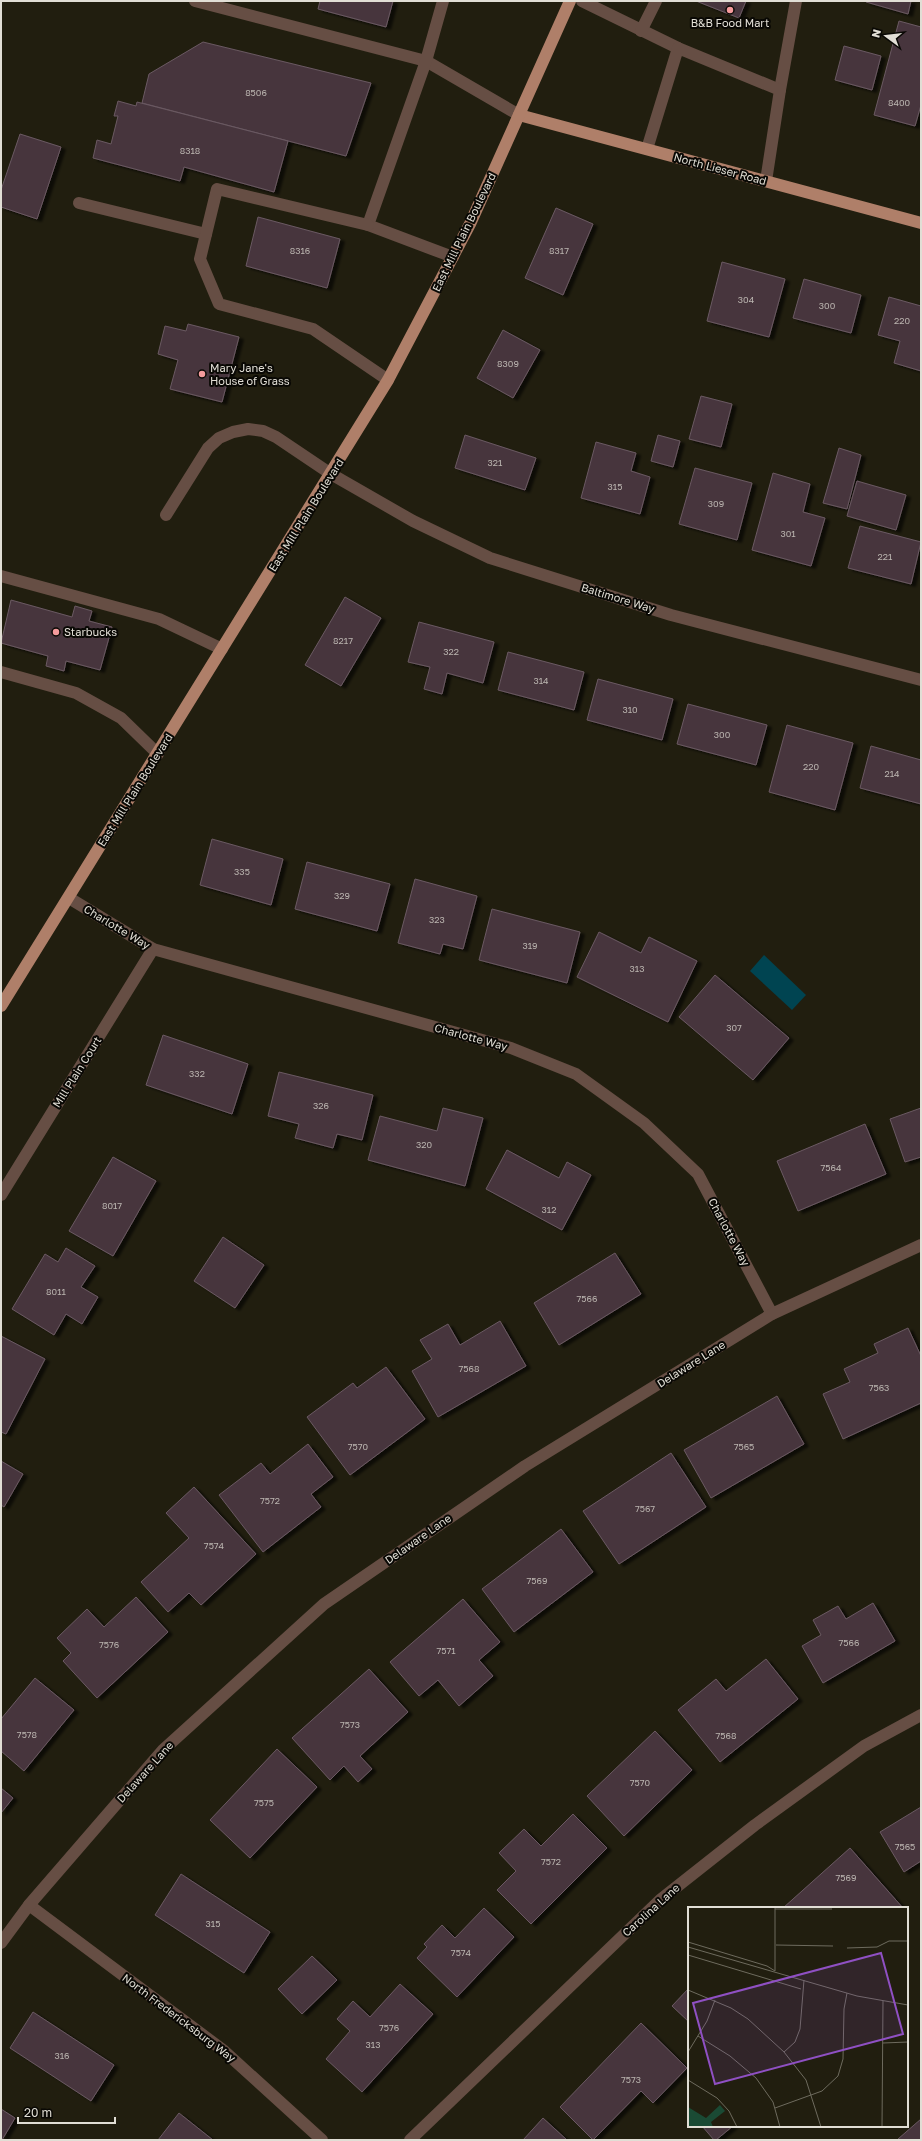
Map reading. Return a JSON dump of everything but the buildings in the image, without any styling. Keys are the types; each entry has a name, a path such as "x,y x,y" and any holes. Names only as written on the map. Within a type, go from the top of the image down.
{"main road":[{"name":"East Mill Plain Boulevard","path":"1,1006 388,380 453,257 486,190 570,1"},
{"name":"North Lieser Road","path":"519,116 921,222"}],"street":[{"path":"195,1 426,61 519,116"},
{"path":"368,225 426,61 443,1"},
{"path":"582,1 640,31 780,90"},
{"path":"640,31 656,1"},
{"path":"766,181 796,1"},
{"path":"647,149 678,48"},
{"path":"388,380 313,330 219,304 200,258 217,190 368,225 453,257"},
{"path":"79,203 206,234"},
{"name":"Baltimore Way","path":"166,515 208,448 219,438 233,432 248,429 263,431 276,437 331,474 413,521 490,558 671,615 921,680"},
{"path":"1,576 159,620 222,649"},
{"path":"1,672 76,693 121,718 158,754"},
{"name":"Charlotte Way","path":"69,898 153,949 511,1048 576,1074 644,1123 698,1174 772,1314"},
{"name":"Mill Plain Court","path":"1,1195 153,949"},
{"name":"Delaware Lane","path":"1,1943 29,1906 163,1750 324,1604 525,1466 772,1314 921,1245"},
{"name":"Carolina Lane","path":"410,2140 660,1900 755,1825 864,1746 921,1715"},
{"name":"North Fredericksburg Way","path":"29,1906 223,2050 322,2140"}],"water":[{"path":"764,955 806,995 792,1010 750,971"}],"place":[{"name":"B&B Food Mart","path":"730,10"},
{"name":"Mary Jane's House of Grass","path":"202,374"},
{"name":"Starbucks","path":"56,632"}]}
